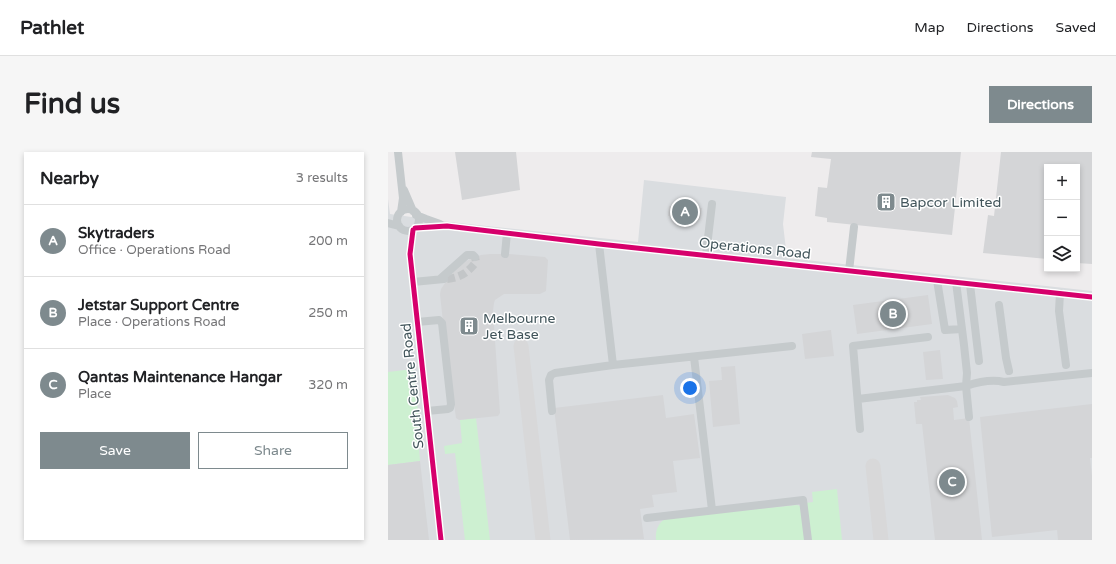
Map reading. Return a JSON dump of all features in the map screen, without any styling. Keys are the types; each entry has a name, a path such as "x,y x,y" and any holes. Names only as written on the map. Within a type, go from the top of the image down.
{"street":[{"path":"398,152 403,198 397,220 399,227"},
{"path":"388,223 408,231 414,229 418,221 402,184"},
{"path":"706,255 712,204"},
{"path":"388,218 405,210 415,213"},
{"name":"Operations Road","path":"415,213 426,219 447,226 599,244 1092,297"},
{"name":"Operations Road","path":"414,229 447,226"},
{"name":"South Centre Road","path":"399,227 410,254"},
{"path":"849,271 854,227"},
{"name":"South Centre Road","path":"414,229 410,254 441,540"},
{"path":"505,254 507,233"},
{"path":"599,244 613,365"},
{"path":"413,282 444,279 467,255 473,255 475,257"},
{"path":"937,280 945,330 962,329"},
{"path":"956,282 962,329 969,416"},
{"path":"970,284 979,361"},
{"path":"1060,293 1059,311 1066,365"},
{"path":"999,305 1009,371"},
{"path":"417,322 438,320 442,323 451,404 450,408 448,409 427,411"},
{"path":"860,429 852,349 853,346 928,337"},
{"path":"552,411 548,385 551,375 558,372 792,346"},
{"path":"694,357 712,510"},
{"path":"858,399 966,386 976,383 998,381 1004,382 1092,373"},
{"path":"647,518 803,500 808,540"}],"shaded area":[{"path":"644,180 786,197 783,224 787,258 1092,291 1092,540 388,540 388,199 390,214 440,221 638,242"}],"green space":[{"path":"413,369 420,428 418,436 420,461 388,465 388,372"},
{"path":"476,418 490,540 465,540 455,453 445,454 444,446 462,443 460,420"},
{"path":"837,489 842,540 811,540 806,503 813,502 812,492"},
{"path":"797,505 800,506 805,540 656,540 658,528 661,522 666,518"}],"building":[{"path":"455,152 516,152 520,190 462,200"},
{"name":"Bapcor Limited","path":"812,152 961,152 952,235 827,222 827,218 815,216 818,187 827,188 831,159 811,157"},
{"path":"1001,152 1092,152 1092,264 1080,263 1080,164 1044,164 1044,259 983,253 988,215 994,216"},
{"path":"669,206 702,208 700,220 668,216"},
{"name":"Melbourne Jet Base","path":"490,254 545,257 548,260 546,291 540,294 504,294 495,300 493,311 500,413 498,416 459,420 456,418 440,294 441,289 454,270 470,259 481,255"},
{"path":"928,295 932,324 857,334 853,305"},
{"path":"831,330 834,356 805,359 802,334"},
{"path":"940,350 943,379 926,380 923,352"},
{"path":"735,366 740,424 713,427 709,381 722,380 721,367"},
{"path":"663,395 666,418 694,414 700,458 673,461 677,492 652,495 654,507 640,509 644,539 570,540 554,408"},
{"path":"948,395 955,398 957,401 958,407 953,408 954,420 969,418 982,540 935,540 922,424 916,424 914,402 921,400 920,397"},
{"path":"1092,404 1092,458 1090,458 1092,476 1092,540 1058,540 1057,530 992,537 980,417"},
{"path":"420,461 429,540 388,540 388,465"}],"taxiway":[{"path":"521,346 543,540"},
{"path":"873,466 881,540"}],"tunnel":[{"path":"447,279 460,276 467,272 476,262 475,257"}],"cycle path":[{"path":"415,228 447,226 599,244 1092,297"},
{"path":"413,230 410,254 441,540"}],"place":[{"name":"Bapcor Limited","path":"886,202"},
{"name":"Skytraders","path":"685,212"},
{"name":"Jetstar Support Centre","path":"893,314"},
{"name":"Melbourne Jet Base","path":"469,326"},
{"name":"Qantas Maintenance Hangar","path":"952,482"}]}
